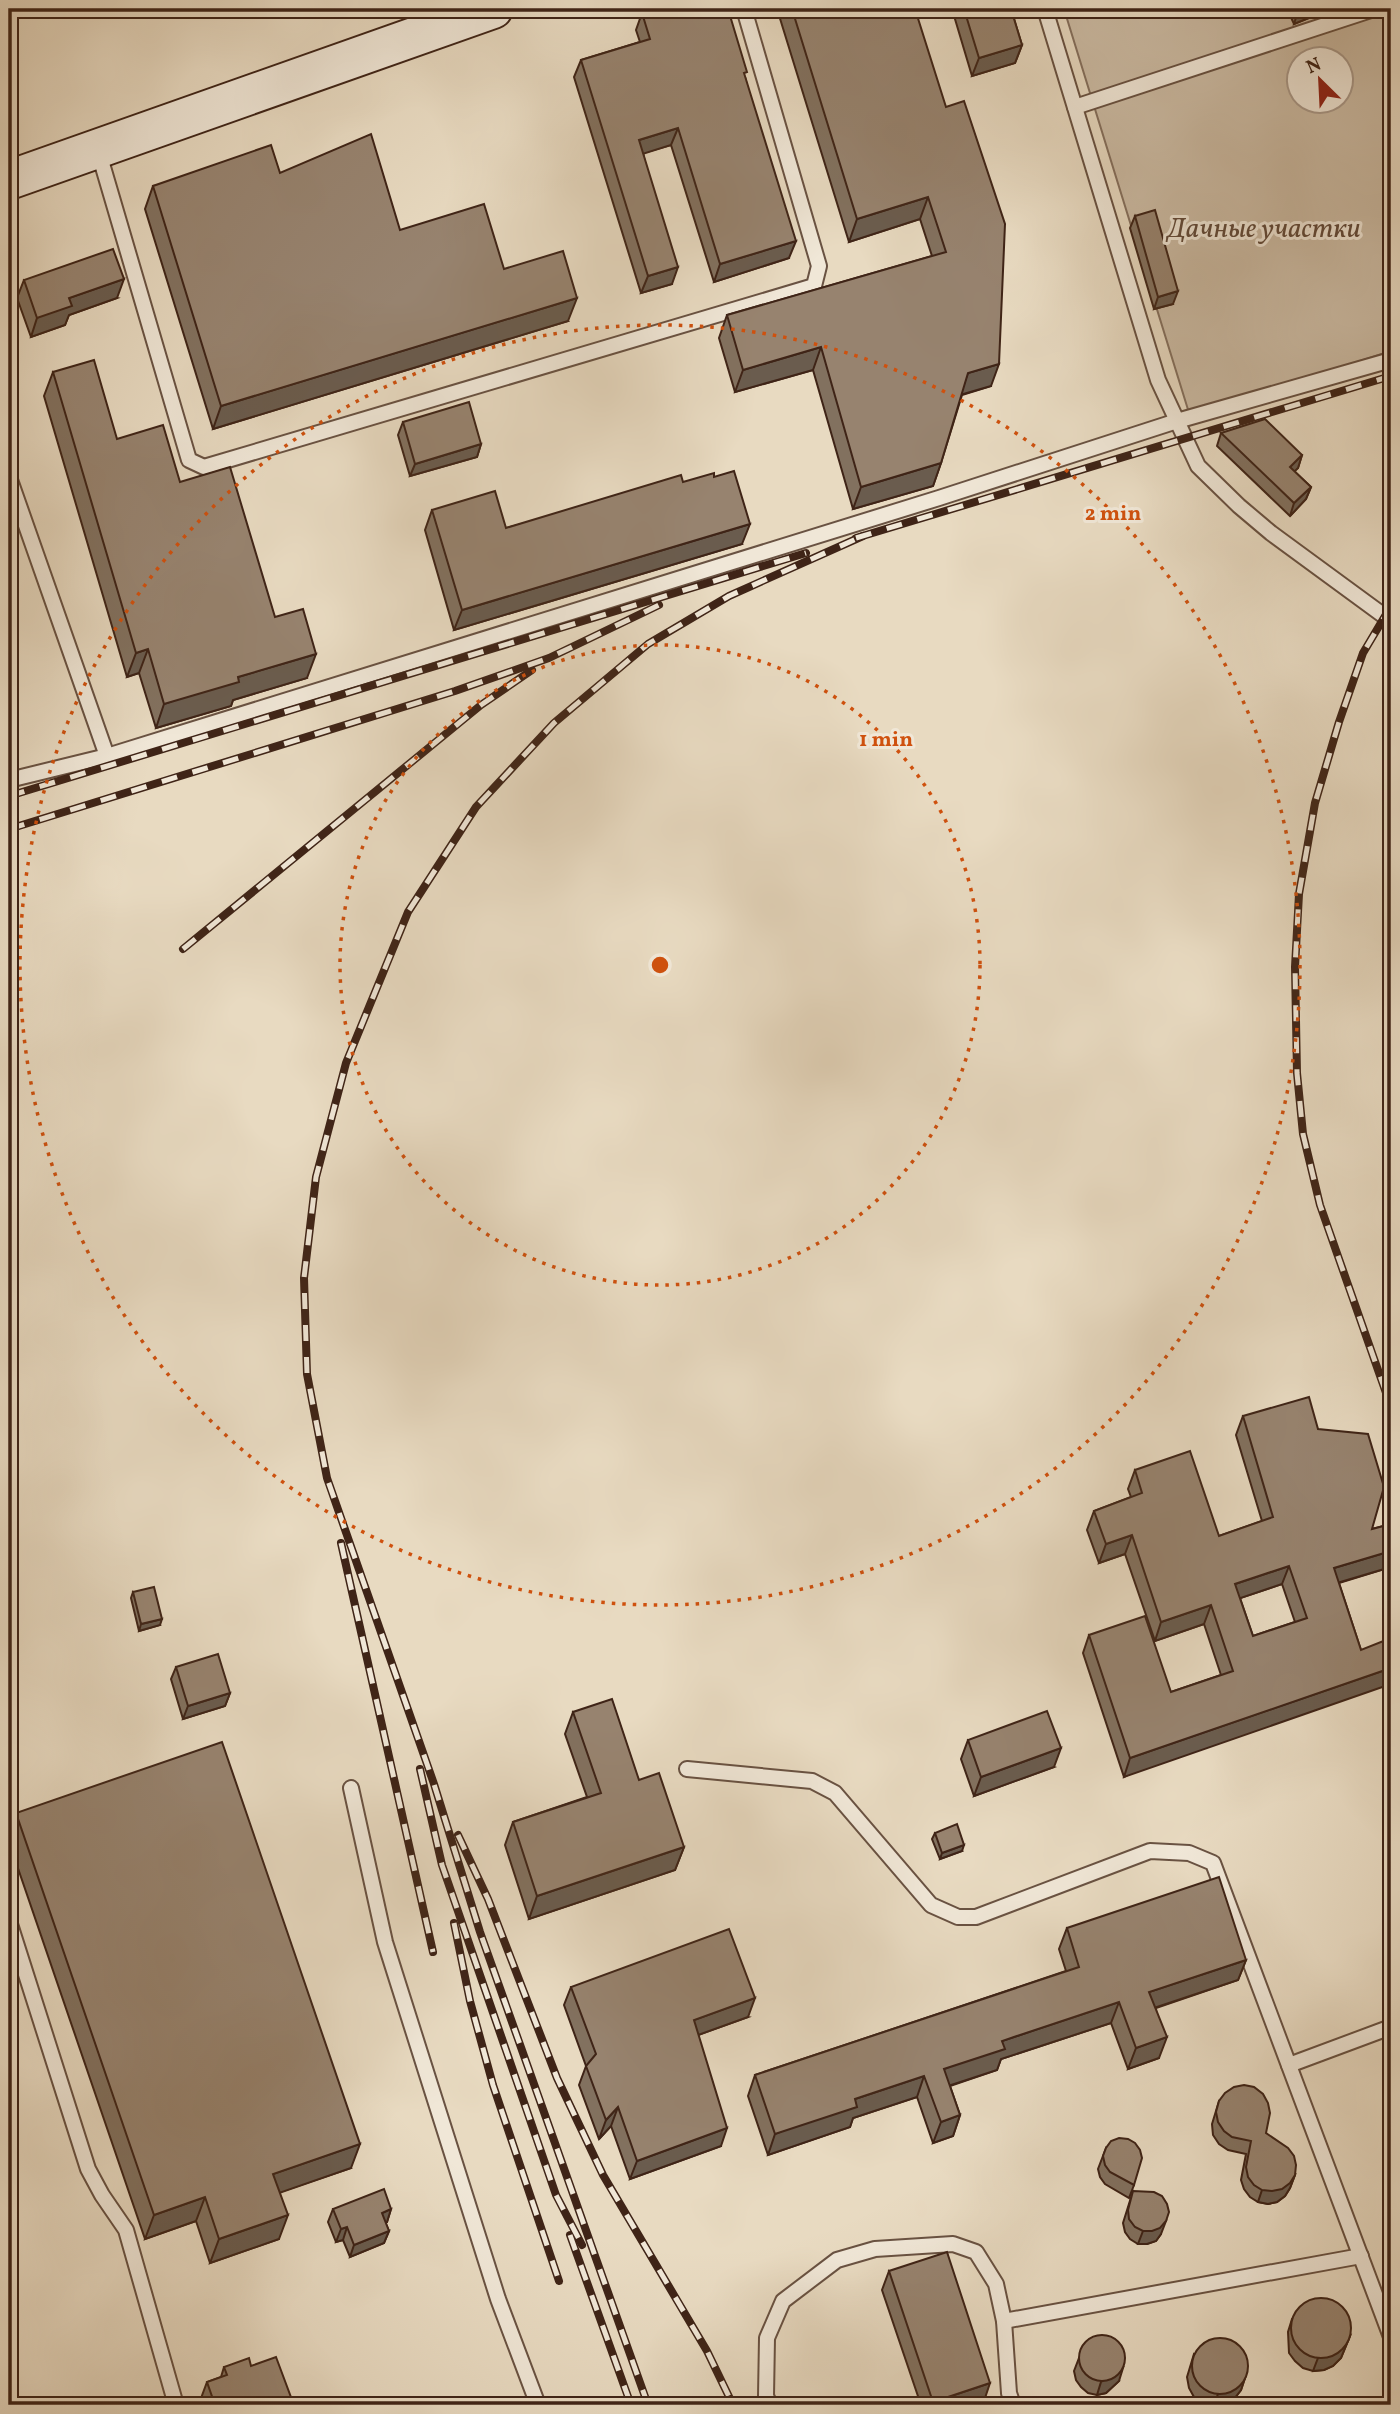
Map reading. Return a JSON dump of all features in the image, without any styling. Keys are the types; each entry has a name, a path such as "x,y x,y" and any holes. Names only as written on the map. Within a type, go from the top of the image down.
{"main road":[{"path":"9,180 493,9"}],"lane":[{"path":"97,148 188,460 204,467 814,286 818,266 744,9"},
{"path":"1045,9 1158,380 1198,466 1271,533 1391,621"},
{"path":"1075,107 1374,9"},
{"path":"9,780 107,756 939,498 1177,421 1391,360"},
{"path":"9,477 107,756"},
{"path":"687,1769 812,1781 835,1793 931,1905 958,1917 976,1917 1150,1851 1189,1853 1213,1863 1391,2337"},
{"path":"351,1788 385,1942 498,2299 538,2405"},
{"path":"9,1921 88,2169 102,2195 127,2230 176,2405"},
{"path":"1289,2065 1391,2027"},
{"path":"770,2405 766,2396 767,2338 783,2301 837,2260 875,2249 953,2244 976,2252 996,2284 1004,2321 1009,2393 1013,2405"},
{"path":"1004,2321 1361,2256"}],"green space":[{"name":"Дачные участки","path":"1064,9 1391,9 1391,351 1190,416"}],"building":[{"path":"656,9 728,9 747,72 744,73 796,241 720,264 678,128 639,140 678,267 648,276 581,60 650,39 642,13"},
{"path":"792,9 915,9 946,107 964,101 1005,224 999,364 968,373 941,463 861,487 821,347 743,370 727,315 946,252 928,197 857,219"},
{"path":"964,9 1011,9 1022,45 979,58"},
{"path":"371,134 400,230 484,204 504,269 563,251 577,298 221,406 153,186 271,145 280,173"},
{"path":"1155,210 1178,291 1158,297 1135,216"},
{"path":"113,249 124,279 69,298 72,306 37,318 24,280"},
{"path":"94,360 117,439 163,425 180,482 230,467 275,617 303,609 316,654 238,677 239,682 164,704 148,649 136,653 53,372"},
{"path":"469,402 481,444 415,464 403,422"},
{"path":"1265,419 1302,455 1290,467 1311,487 1294,503 1221,433"},
{"path":"734,471 750,524 462,610 432,510 495,491 506,528 681,475 683,482 714,473 714,477"},
{"path":"1309,1397 1318,1429 1368,1434 1384,1487 1372,1529 1391,1524 1391,1551 1334,1568 1361,1650 1391,1638 1391,1668 1130,1758 1089,1635 1145,1616 1171,1692 1233,1671 1211,1605 1161,1622 1132,1535 1106,1544 1094,1511 1142,1493 1135,1470 1190,1451 1219,1536 1273,1517 1243,1416","holes":["1289,1566 1307,1618 1253,1636 1235,1584"]},
{"path":"154,1587 162,1619 141,1624 133,1592"},
{"path":"218,1654 230,1693 188,1706 176,1667"},
{"path":"612,1699 639,1780 659,1773 684,1847 537,1896 513,1822 601,1793 573,1712"},
{"path":"1047,1711 1061,1748 981,1777 968,1740"},
{"path":"222,1742 360,2144 273,2174 288,2215 219,2239 205,2197 154,2215 16,1813"},
{"path":"957,1824 964,1845 942,1853 935,1833"},
{"path":"1219,1877 1246,1960 1149,1992 1167,2037 1136,2048 1119,2002 1002,2041 1005,2049 944,2069 960,2115 941,2122 924,2076 855,2099 857,2107 775,2134 755,2075 1079,1967 1067,1928"},
{"path":"729,1929 755,1998 694,2020 727,2128 637,2161 618,2107 606,2120 586,2066 596,2054 571,1987"},
{"path":"1234,2087 1254,2087 1263,2094 1270,2113 1266,2133 1288,2148 1294,2156 1295,2175 1282,2189 1262,2190 1254,2185 1248,2177 1246,2167 1251,2141 1232,2137 1218,2122 1216,2112 1219,2101"},
{"path":"1119,2138 1135,2143 1140,2150 1142,2158 1134,2185 1110,2172 1105,2165 1103,2156 1106,2148 1111,2141"},
{"path":"384,2189 391,2209 382,2213 389,2231 354,2245 347,2227 341,2229 333,2209"},
{"path":"1133,2191 1154,2192 1162,2196 1169,2212 1160,2228 1143,2231 1135,2227 1129,2219 1128,2210"},
{"path":"947,2252 990,2383 933,2402 889,2271"},
{"path":"1321,2298 1338,2303 1346,2311 1351,2328 1346,2345 1338,2353 1321,2358 1304,2353 1296,2345 1291,2328 1296,2311 1304,2303"},
{"path":"1102,2335 1118,2342 1125,2358 1118,2374 1102,2381 1086,2374 1079,2358 1086,2342"},
{"path":"1220,2338 1231,2340 1240,2346 1246,2355 1246,2377 1240,2386 1231,2392 1220,2394 1209,2392 1200,2386 1194,2377 1192,2366 1194,2355 1200,2346 1209,2340"},
{"path":"276,2357 292,2400 279,2405 215,2405 207,2382 227,2375 224,2367 249,2358 251,2366"}],"railway":[{"path":"856,538 1391,376"},
{"path":"648,2405 480,1932 434,1784 327,1478 307,1374 304,1278 316,1177 346,1063 408,912 476,807 554,723 648,644 729,596 863,536"},
{"path":"9,796 806,553"},
{"path":"9,829 455,691 549,658 659,605"},
{"path":"1391,606 1363,653 1315,803 1299,894 1295,967 1297,1073 1303,1134 1320,1205 1391,1407"},
{"path":"183,949 481,705 532,670"},
{"path":"341,1543 433,1952"},
{"path":"420,1769 442,1865 556,2195 582,2245"},
{"path":"458,1835 488,1899 557,2078 603,2175 707,2351 733,2405"},
{"path":"454,1923 470,2001 493,2085 559,2281"},
{"path":"570,2235 631,2405"}]}
